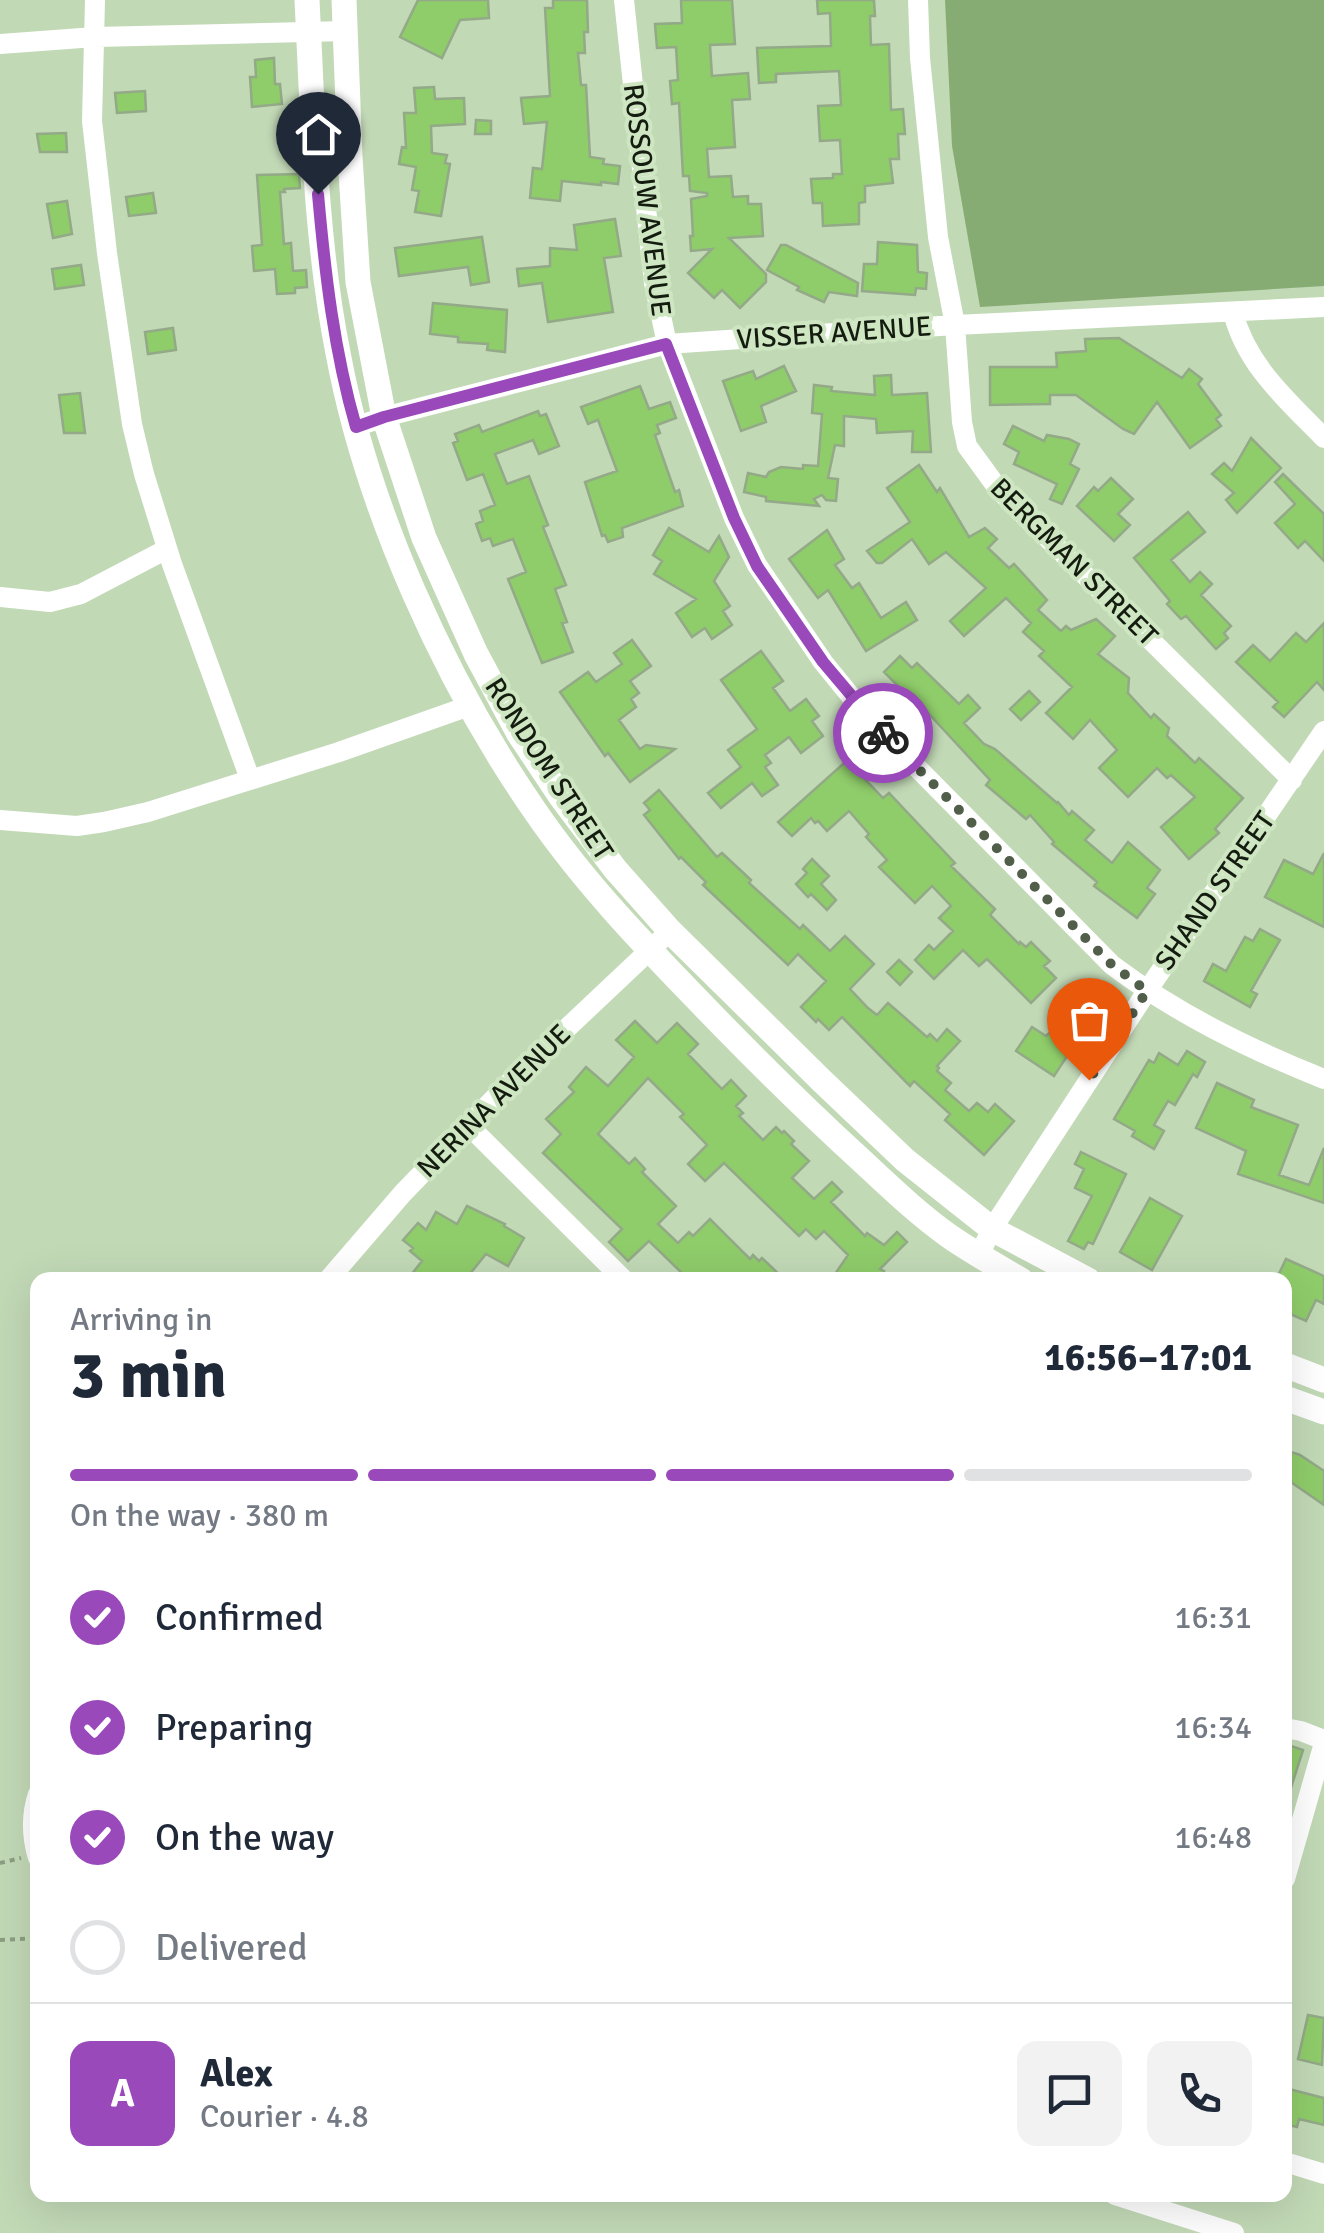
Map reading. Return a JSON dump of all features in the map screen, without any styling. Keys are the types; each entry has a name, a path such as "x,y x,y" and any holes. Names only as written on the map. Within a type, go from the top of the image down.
{"street":[{"path":"95,0 92,121 106,253 132,424 167,548 250,779"},
{"name":"RONDOM STREET","path":"306,0 314,162 337,351 356,427 397,551 469,706 536,814 650,951 803,1107 886,1183 942,1231 1008,1272"},
{"name":"RONDOM STREET","path":"344,0 358,282 384,417 424,538 500,700 604,855 670,931 751,1013 906,1160 992,1229 1073,1272"},
{"name":"ROSSOUW AVENUE","path":"624,0 654,284 666,344 757,566 823,662 871,721 1112,965 1147,991 1243,1045 1324,1078"},
{"name":"BERGMAN STREET","path":"918,0 938,238 955,324 962,422 968,446 999,490 1292,780"},
{"path":"0,44 95,37 346,31"},
{"name":"VISSER AVENUE","path":"356,427 666,344 955,324 1324,307"},
{"path":"1233,312 1254,362 1324,438"},
{"path":"0,597 50,602 81,594 167,548"},
{"path":"0,820 77,826 148,812 469,706"},
{"name":"SHAND STREET","path":"979,1255 1147,991 1324,731"},
{"name":"NERINA AVENUE","path":"335,1272 403,1193 582,1012 670,931"},
{"path":"469,1126 616,1272"},
{"path":"1292,1368 1324,1380"},
{"path":"1292,1401 1324,1412"},
{"path":"1292,1729 1324,1741 1292,1854"},
{"path":"1292,2164 1324,2174"},
{"path":"1137,2202 1234,2233"}],"path":[{"path":"0,1940 30,1938"}],"green space":[{"path":"945,0 1324,0 1324,286 980,307 952,146"}],"building":[{"path":"418,0 488,0 489,18 460,20 442,58 400,37"},
{"path":"553,0 587,0 585,53 578,53 581,85 586,85 590,157 620,166 618,184 562,181 560,201 530,198 533,168 542,169 547,122 524,124 521,98 550,96 545,8 553,8"},
{"path":"681,0 732,0 735,44 710,45 712,76 748,73 750,99 732,100 735,147 707,149 709,177 731,176 733,197 748,196 748,204 761,204 763,236 729,238 766,274 766,282 740,308 722,290 714,298 688,273 712,249 691,251 691,199 707,193 690,191 689,176 683,176 679,103 672,104 670,81 678,80 676,47 657,48 655,24 682,23"},
{"path":"817,0 874,0 871,45 889,44 891,110 903,109 905,134 898,134 899,159 890,159 893,183 865,186 865,202 859,203 859,224 823,226 822,203 813,203 811,179 842,174 840,140 820,141 818,106 841,105 839,71 776,74 776,82 759,83 757,48 831,46 830,13 818,14"},
{"path":"274,58 275,84 280,84 282,104 252,107 250,77 256,77 255,60"},
{"path":"434,87 435,99 464,98 465,124 431,126 432,153 447,155 445,163 450,164 441,216 415,212 419,191 412,190 416,167 399,164 402,147 406,148 404,113 416,113 414,88"},
{"path":"145,91 146,111 117,113 115,93"},
{"path":"476,120 491,121 491,134 475,134"},
{"path":"66,133 67,152 40,152 37,134"},
{"path":"299,174 300,188 280,192 284,244 291,243 293,271 306,270 307,287 295,288 295,293 277,294 275,269 254,271 252,246 262,245 257,175"},
{"path":"153,193 156,213 129,216 126,197"},
{"path":"67,201 72,234 53,238 47,204"},
{"path":"615,219 621,256 604,258 613,312 548,322 542,283 519,286 517,269 550,266 550,248 577,250 574,225"},
{"path":"482,237 489,282 471,285 468,267 399,276 395,248"},
{"path":"878,242 917,245 918,272 927,273 926,289 916,288 915,295 862,291 864,264 877,264"},
{"path":"781,245 858,283 857,296 829,292 824,302 767,270"},
{"path":"81,265 84,285 55,289 52,269"},
{"path":"433,303 507,310 505,352 487,350 488,344 458,342 458,337 430,334"},
{"path":"173,328 176,350 148,354 145,332"},
{"path":"1119,338 1182,378 1189,369 1202,379 1198,384 1221,415 1216,419 1221,426 1190,448 1157,402 1134,434 1076,395 1050,395 1050,404 990,405 990,367 1057,367 1056,353 1086,351 1085,339"},
{"path":"784,366 796,391 761,406 766,422 741,431 723,381 753,371 756,379"},
{"path":"891,375 892,395 927,393 931,452 912,452 913,431 877,433 876,419 844,416 844,446 835,445 828,478 838,479 836,501 826,500 822,495 814,499 819,506 766,501 766,497 744,492 748,473 766,477 781,467 818,466 822,414 812,413 814,385 832,387 831,391 875,395 874,376"},
{"path":"640,386 649,409 670,402 676,418 657,425 660,433 655,435 683,506 622,528 623,537 608,542 602,536 585,482 617,471 598,420 588,424 581,407"},
{"path":"80,393 85,433 64,433 59,395"},
{"path":"538,411 540,416 546,414 559,446 539,454 533,440 495,454 507,484 529,476 548,525 543,527 566,585 555,589 573,652 542,663 508,579 526,572 513,539 493,546 490,538 482,541 476,524 483,521 480,511 495,505 483,474 467,480 453,443 458,441 455,434 479,425 482,432"},
{"path":"1013,426 1044,441 1047,435 1079,444 1070,464 1079,469 1062,504 1050,499 1057,484 1014,464 1019,452 1004,444"},
{"path":"1251,438 1281,468 1237,513 1226,500 1234,493 1212,474 1224,463 1232,471"},
{"path":"919,465 937,492 940,488 969,537 985,528 997,539 988,548 1009,568 1014,564 1047,600 1038,610 1061,631 1066,626 1071,630 1096,619 1115,636 1098,654 1129,678 1128,693 1151,718 1154,714 1169,728 1167,736 1195,763 1199,758 1243,798 1215,829 1219,833 1189,859 1161,827 1195,797 1157,768 1128,797 1099,768 1117,750 1090,720 1073,739 1046,713 1072,687 1039,656 1044,651 1023,632 1031,623 1006,598 964,636 950,621 986,588 946,552 929,564 912,539 882,563 877,563 867,551 910,522 887,488"},
{"path":"1283,474 1324,514 1324,561 1305,541 1298,548 1275,523 1295,504 1275,482"},
{"path":"1111,478 1133,499 1118,514 1130,525 1114,541 1077,506 1094,487 1098,491"},
{"path":"1188,512 1205,532 1171,560 1190,582 1200,572 1212,584 1201,595 1231,626 1224,633 1228,638 1216,649 1186,616 1181,619 1167,604 1170,601 1134,558"},
{"path":"669,528 709,552 719,536 729,557 714,581 730,606 723,611 732,625 712,639 705,628 692,637 676,613 696,599 654,574 662,561 653,555"},
{"path":"827,530 844,559 835,565 852,588 859,583 881,618 906,602 917,620 866,651 828,590 818,598 789,559"},
{"path":"1324,623 1324,690 1317,682 1284,717 1273,707 1278,702 1236,662 1253,645 1270,661 1296,633 1306,642"},
{"path":"632,640 651,666 630,681 639,693 631,699 636,707 619,720 640,749 646,745 675,749 630,782 608,753 605,756 560,692 588,672 596,682 622,664 614,653"},
{"path":"761,651 783,681 773,688 790,711 806,699 819,716 812,721 823,736 801,753 789,737 765,755 771,763 765,767 778,785 762,796 752,783 721,808 708,793 741,767 728,750 757,729 721,680"},
{"path":"900,656 912,668 917,663 959,704 968,695 980,708 964,723 1069,815 1072,811 1094,830 1085,840 1112,863 1128,842 1160,870 1147,888 1155,894 1137,918 1094,886 1097,882 1052,844 1030,815 1026,819 986,785 990,780 918,702 892,694 903,691 884,672"},
{"path":"1029,691 1040,702 1021,720 1010,709"},
{"path":"852,756 867,772 862,776 883,798 889,793 955,863 951,866 995,909 990,915 1019,944 1026,947 1031,942 1050,961 1044,966 1056,978 1031,1003 987,959 979,966 963,950 934,979 915,960 929,945 934,950 953,931 939,918 951,906 932,886 915,903 879,867 887,860 849,811 827,831 811,818 792,836 778,822"},
{"path":"659,790 717,857 722,853 800,929 803,925 830,951 845,936 874,964 850,989 868,1008 877,1015 888,1003 927,1037 930,1034 937,1041 947,1029 960,1041 937,1066 937,1071 951,1083 945,1090 969,1111 977,1103 988,1112 995,1104 1014,1121 984,1155 945,1120 950,1114 914,1081 910,1086 842,1017 829,1030 801,1007 826,981 798,954 788,965 679,859 644,815 650,810 644,803"},
{"path":"1324,853 1324,927 1265,897 1284,860 1313,874"},
{"path":"812,859 829,876 821,884 836,900 827,910 796,884 807,873 803,869"},
{"path":"1260,929 1280,940 1251,991 1257,994 1250,1007 1204,981 1213,964 1226,971 1245,937 1253,941"},
{"path":"899,960 912,972 900,985 887,972"},
{"path":"1068,1016 1083,1032 1054,1076 1016,1051 1032,1027 1046,1036"},
{"path":"635,1021 657,1043 677,1023 698,1044 688,1054 722,1089 731,1080 746,1096 736,1106 743,1113 739,1116 763,1140 776,1127 794,1141 791,1144 809,1161 792,1178 814,1199 832,1182 842,1192 831,1202 865,1236 867,1233 884,1245 897,1232 907,1242 880,1269 883,1272 836,1272 848,1255 824,1231 816,1239 806,1229 799,1236 724,1163 705,1181 688,1164 707,1145 680,1117 684,1114 648,1078 598,1134 629,1164 635,1158 645,1169 642,1172 676,1206 658,1224 678,1243 689,1232 693,1236 710,1219 750,1259 753,1255 759,1261 762,1258 777,1272 681,1272 649,1241 628,1261 609,1242 622,1229 543,1153 561,1134 546,1119 574,1092 569,1087 586,1067 608,1086 634,1057 616,1040"},
{"path":"1187,1051 1205,1062 1175,1105 1168,1101 1154,1125 1164,1131 1154,1149 1114,1119 1149,1060 1154,1063 1159,1053 1178,1065"},
{"path":"1217,1083 1254,1100 1251,1107 1298,1125 1279,1175 1309,1185 1324,1148 1324,1203 1238,1174 1246,1151 1196,1128"},
{"path":"1081,1152 1126,1174 1093,1244 1088,1242 1084,1249 1068,1241 1092,1196 1075,1188 1084,1169 1075,1164"},
{"path":"1150,1198 1182,1216 1152,1270 1120,1252"},
{"path":"467,1206 524,1238 508,1266 486,1254 471,1272 413,1272 422,1261 403,1240 418,1223 426,1230 436,1212 457,1224"},
{"path":"1286,1259 1324,1276 1324,1304 1316,1300 1306,1321 1292,1315 1292,1272 1280,1272"},
{"path":"1292,1452 1324,1471 1324,1505 1292,1483"},
{"path":"1292,1746 1303,1750 1292,1784"},
{"path":"1308,2015 1324,2018 1322,2065 1298,2059"},
{"path":"1292,2090 1324,2098 1324,2125 1299,2119 1297,2127 1292,2126"}],"way so far":[{"path":"883,733 1112,965 1147,991 1089,1080"}],"route":[{"path":"318,194 337,351 356,427 666,344 734,518 757,566 823,662 883,733"}]}
